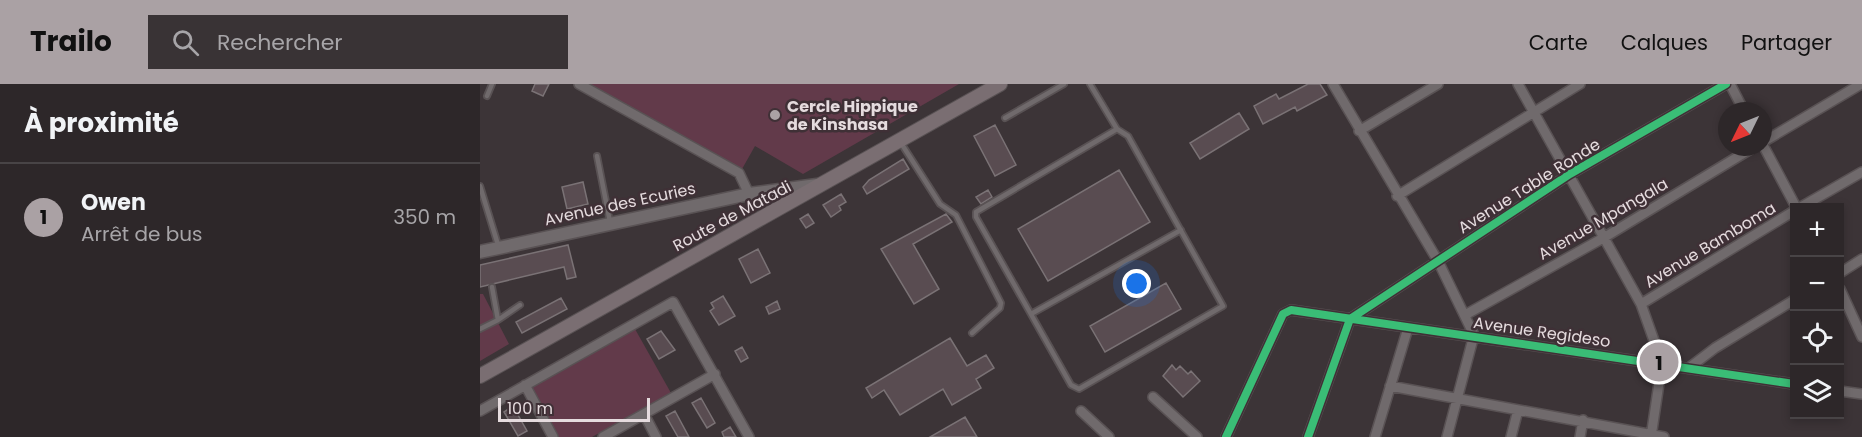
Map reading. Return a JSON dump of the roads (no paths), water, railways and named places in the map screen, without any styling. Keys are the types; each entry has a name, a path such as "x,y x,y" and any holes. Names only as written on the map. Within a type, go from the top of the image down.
{"main road":[{"name":"Route de Matadi","path":"480,376 826,184 1000,84"}],"street":[{"path":"579,84 739,173 749,194"},
{"path":"1333,84 1397,196 1438,261 1474,335 1447,437"},
{"path":"1359,131 1438,84"},
{"path":"1518,84 1641,304 1662,363 1652,436"},
{"path":"1397,196 1580,84"},
{"path":"1728,84 1739,102"},
{"name":"Avenue Table Ronde","path":"1350,319 1570,174 1728,84"},
{"path":"1772,138 1858,85 1862,96"},
{"name":"Avenue Mpangala","path":"1466,315 1605,237 1739,156"},
{"path":"1769,156 1792,203"},
{"name":"Avenue Bamboma","path":"1808,203 1862,172"},
{"name":"Avenue des Ecuries","path":"480,252 610,222 749,194 826,184"},
{"path":"768,192 773,212"},
{"name":"Avenue Bamboma","path":"1641,304 1790,212"},
{"path":"1844,270 1862,259"},
{"path":"1844,299 1862,337"},
{"path":"480,411 673,302 749,437"},
{"path":"1690,367 1715,348 1790,302"},
{"name":"Avenue Regideso","path":"1226,437 1285,312 1291,310 1407,328 1474,335 1790,383"},
{"path":"1308,437 1350,319"},
{"path":"1376,437 1407,328"},
{"path":"603,437 715,374"},
{"path":"525,385 553,437"},
{"path":"1390,386 1458,400 1583,420 1664,437"},
{"path":"1844,392 1862,394"},
{"path":"1154,397 1197,437"},
{"path":"1511,437 1518,410"},
{"path":"1081,411 1109,437"},
{"path":"644,414 656,437"},
{"path":"1580,437 1583,420"}],"lane":[{"path":"487,96 492,84"},
{"path":"1005,118 1064,84"},
{"path":"1090,84 1117,129 1128,136 1223,303 1222,309 1079,389 1071,385 976,212 1117,129"},
{"path":"900,142 940,204 956,215 1001,303 1000,308 972,333"},
{"path":"597,156 610,222"},
{"path":"480,186 500,248"},
{"path":"1031,314 1181,230"},
{"path":"492,287 498,320"},
{"path":"480,329 520,305"}],"place":[{"name":"Cercle Hippique de Kinshasa","path":"775,115"},
{"name":"Owen","path":"1659,362"}]}
